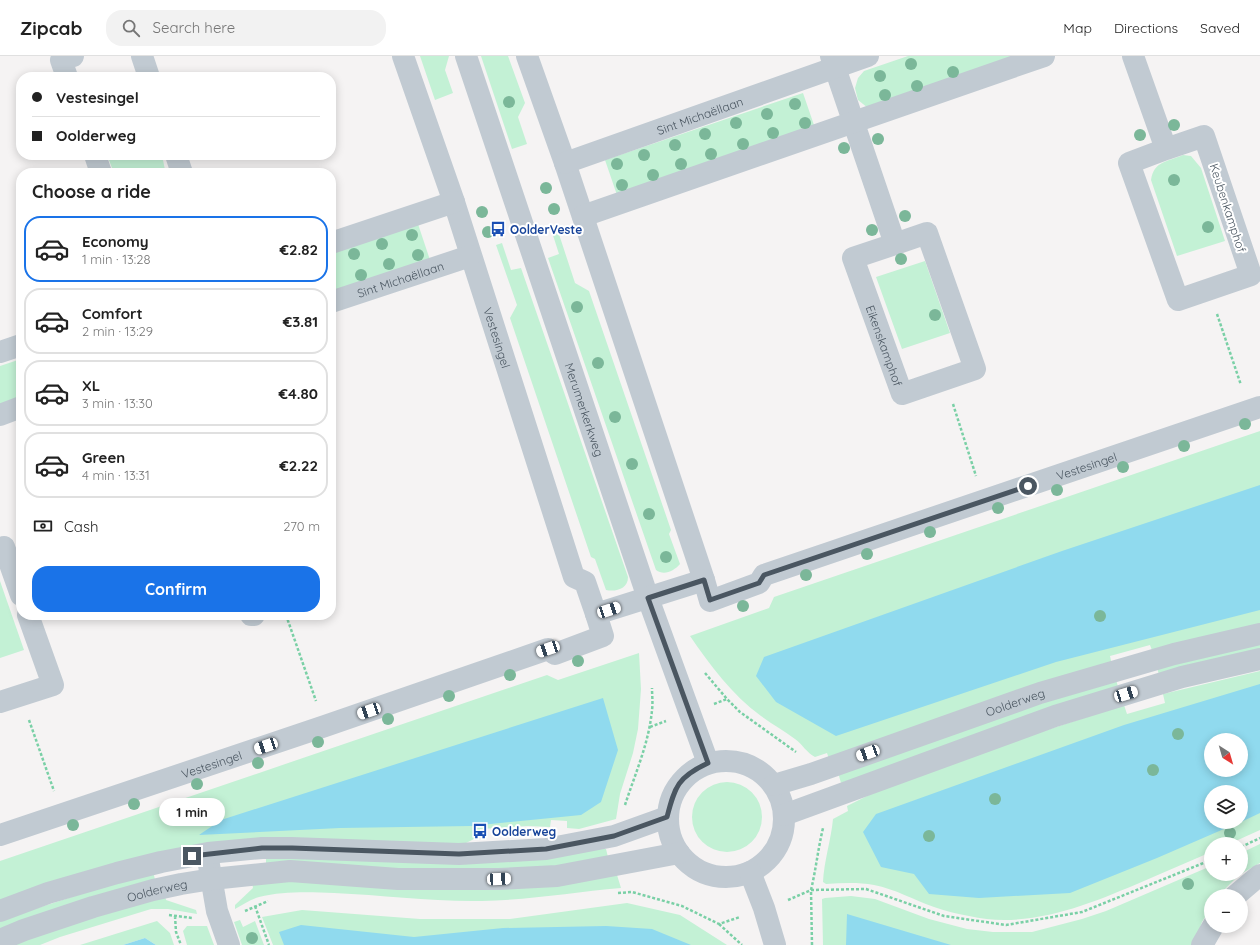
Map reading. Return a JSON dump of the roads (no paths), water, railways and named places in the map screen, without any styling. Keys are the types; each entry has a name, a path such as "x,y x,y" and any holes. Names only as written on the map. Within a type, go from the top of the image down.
{"street":[{"path":"65,72 61,60 73,56"},
{"path":"142,56 147,72"},
{"name":"Vestesingel","path":"0,835 325,726 548,649 555,654 603,636 585,582 574,577 470,256 454,202 403,56"},
{"name":"Merumerkerkweg","path":"466,56 648,598 708,763"},
{"name":"Vestesingel","path":"527,56 583,216 710,600 759,583 764,575 1255,408"},
{"name":"Sint Michaëllaan","path":"565,163 833,62 868,56"},
{"path":"583,216 1044,56"},
{"path":"1133,56 1166,149"},
{"path":"833,62 895,244"},
{"name":"Keubenkamphof","path":"1204,136 1251,274 1178,300 1130,162 1166,149 1204,136"},
{"path":"336,241 454,202"},
{"name":"Eikenskamphof","path":"927,233 975,369 902,394 852,258 895,244 927,233"},
{"name":"Sint Michaëllaan","path":"336,300 470,256"},
{"path":"0,352 16,347"},
{"path":"0,414 16,409"},
{"path":"0,548 4,547 16,581"},
{"path":"596,614 704,580"},
{"path":"0,702 53,685 30,620"},
{"name":"Oolderweg","path":"774,785 811,774 1040,693 1174,654 1260,634"},
{"path":"784,815 821,800 1055,716 1182,677 1260,659"},
{"path":"734,761 757,769 774,785 781,800 784,815 783,831 776,848 765,862 750,872 731,878 716,877 690,866 679,853 670,836 667,817 673,793 680,782 691,770 708,763 734,761"},
{"path":"0,911 48,893 117,873 161,862 208,853 262,848 459,854 546,849 614,836 667,817"},
{"path":"208,853 217,911 229,945"},
{"name":"Oolderweg","path":"0,940 24,930 93,907 160,889 212,879 290,871 398,879 499,879 557,876 679,853"},
{"path":"750,872 764,908 775,945"},
{"path":"1243,889 1260,875"},
{"path":"1202,945 1209,933"}],"water":[{"path":"1260,485 1260,610 1056,662 836,736 776,702 756,676 764,657 1062,551"},
{"path":"1260,684 1260,813 1248,819 1248,785 1204,785 1204,829 1224,829 1070,893 979,898 929,894 914,874 881,867 863,832 876,814 1124,725"},
{"path":"603,698 618,750 601,802 581,815 471,826 340,828 199,835 221,820"},
{"path":"847,914 951,945 846,945"},
{"path":"301,925 414,937 503,928 606,926 652,929 691,945 284,945 279,932"},
{"path":"145,938 156,945 123,945"}],"place":[{"name":"OolderVeste","path":"498,229"},
{"name":"Oolderweg","path":"480,831"}]}
